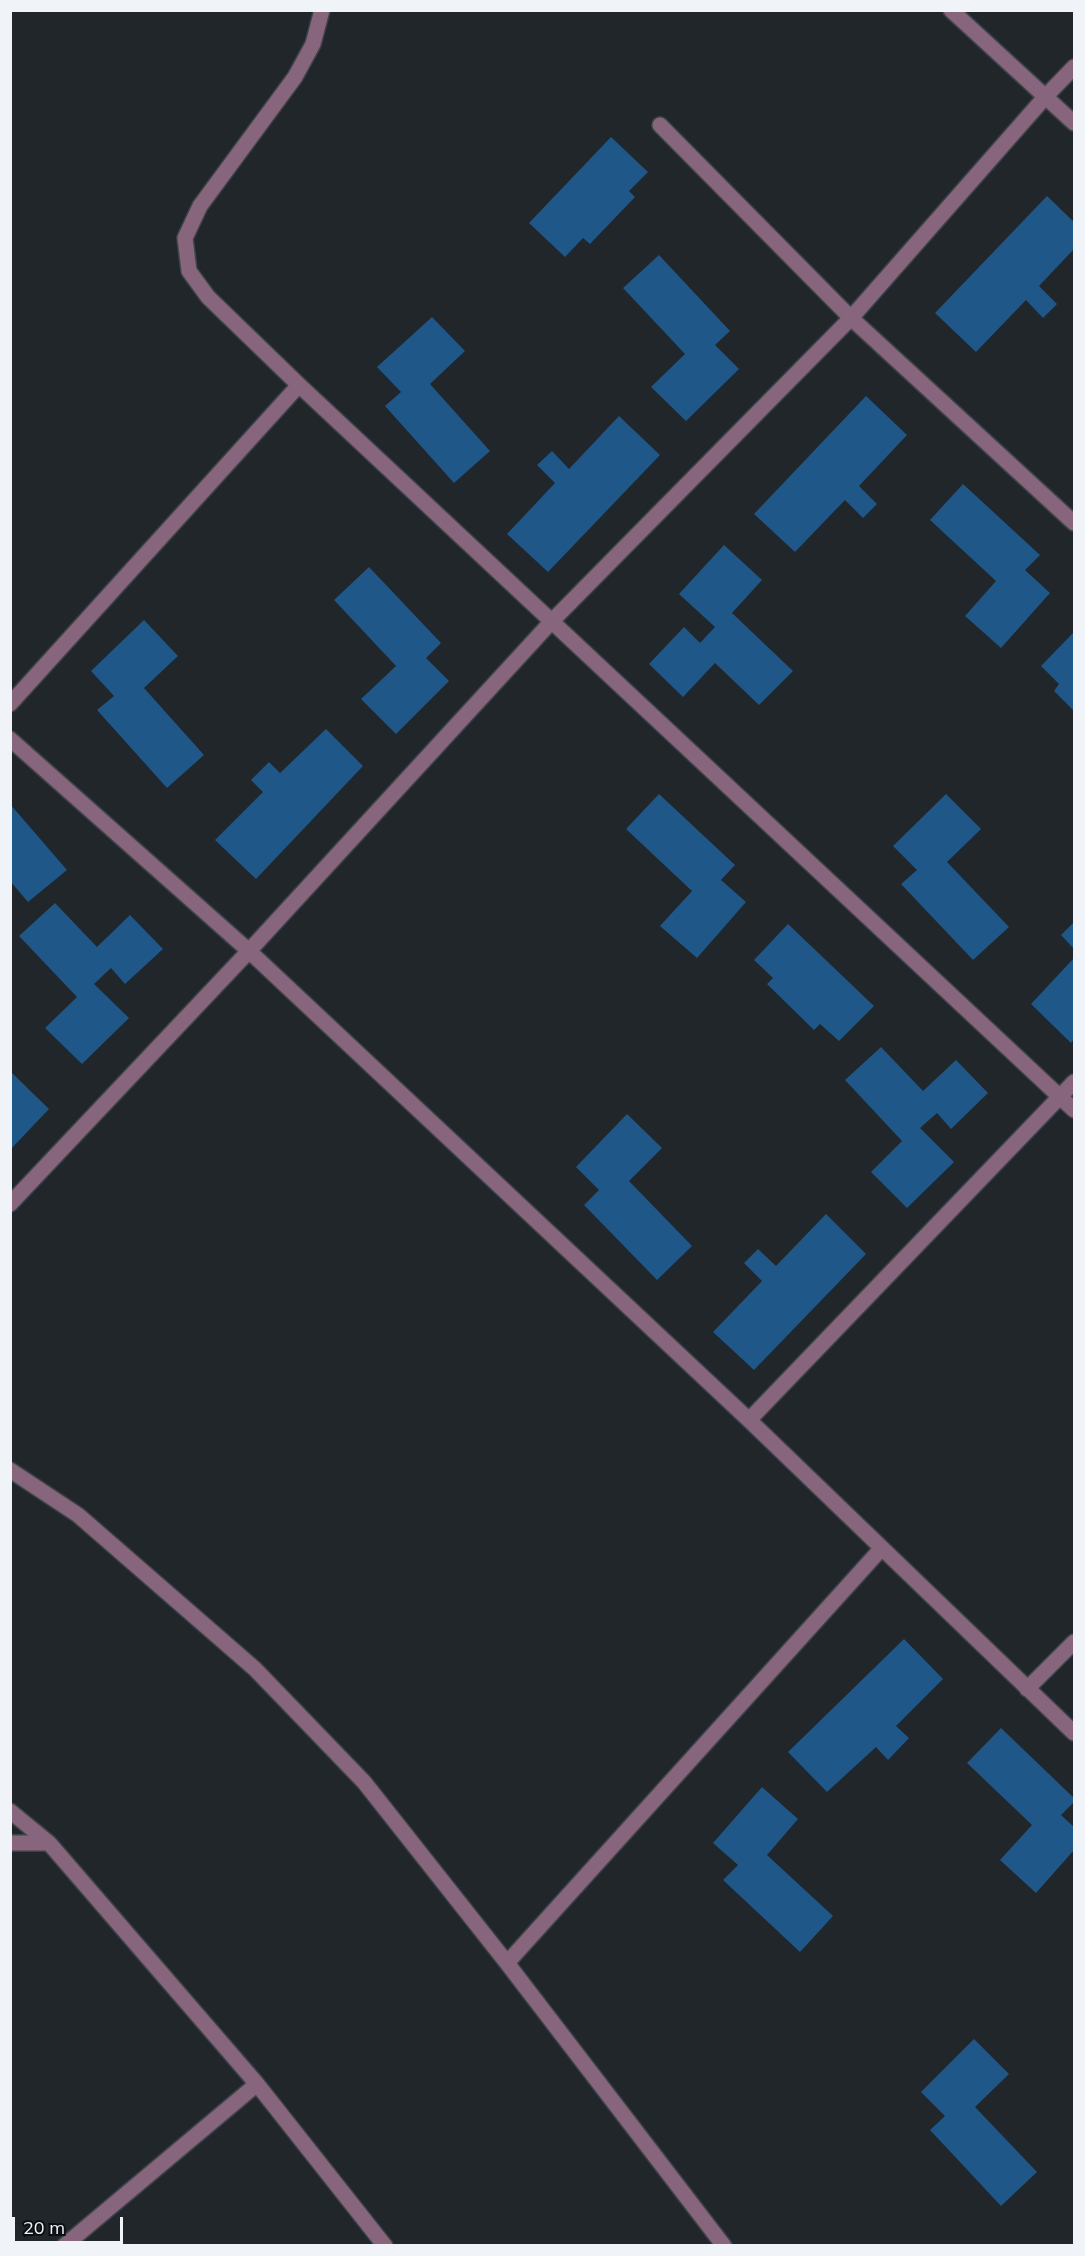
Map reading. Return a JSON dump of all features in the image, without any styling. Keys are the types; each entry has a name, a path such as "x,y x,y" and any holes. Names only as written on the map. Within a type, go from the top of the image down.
{"street":[{"path":"322,10 313,44 295,77 200,206 185,238 189,271 208,297 299,385 1074,1110"},
{"path":"951,10 1074,123"},
{"path":"10,1204 249,951 552,621 851,318 1074,67"},
{"path":"660,125 851,318 1074,523"},
{"path":"10,704 299,385"},
{"path":"10,739 249,951 749,1420 1074,1733"},
{"path":"749,1420 1074,1082"},
{"path":"10,1470 78,1515 255,1669 364,1782 507,1963 724,2246"},
{"path":"507,1963 881,1549"},
{"path":"1027,1689 1074,1642"},
{"path":"10,1811 49,1843 257,2084 385,2246"},
{"path":"10,1843 49,1843"},
{"path":"63,2246 257,2084"}],"building":[{"path":"611,137 648,172 629,191 635,197 590,244 583,238 565,257 529,223"},
{"path":"1047,196 1074,222 1074,249 1039,286 1057,304 1043,318 1026,300 976,352 935,313"},
{"path":"659,255 730,331 715,345 739,369 686,421 651,387 685,354 623,288"},
{"path":"432,317 465,351 430,384 490,451 454,483 385,406 401,392 377,367"},
{"path":"866,396 907,435 859,486 877,504 863,518 845,500 795,552 754,514"},
{"path":"619,416 660,455 548,572 507,534 555,483 537,465 552,451 569,469"},
{"path":"963,484 1040,555 1025,570 1050,593 1001,648 965,616 996,581 930,520"},
{"path":"724,545 762,580 732,613 793,671 759,705 715,663 683,697 649,664 684,627 700,643 715,627 679,594"},
{"path":"369,567 441,643 426,658 449,681 396,734 361,699 396,666 334,600"},
{"path":"144,620 178,656 144,688 204,755 167,788 97,710 114,696 91,671"},
{"path":"1074,632 1074,711 1054,691 1059,684 1041,666"},
{"path":"326,729 363,766 256,879 215,840 263,792 251,780 269,762 280,773"},
{"path":"659,794 735,865 721,880 746,902 697,958 660,926 692,891 626,829"},
{"path":"946,794 981,829 947,862 1009,927 973,960 901,884 917,870 893,846"},
{"path":"10,804 67,870 28,902 10,881"},
{"path":"55,903 97,947 130,915 163,949 125,984 111,968 94,984 129,1018 82,1064 45,1028 77,997 19,936"},
{"path":"1074,922 1074,949 1061,935"},
{"path":"788,924 874,1006 839,1041 820,1024 814,1030 767,984 773,978 754,960"},
{"path":"1074,958 1074,1039 1071,1043 1031,1004"},
{"path":"881,1047 923,1091 956,1060 988,1093 951,1129 937,1113 920,1128 954,1162 907,1208 871,1172 902,1141 845,1080"},
{"path":"10,1071 49,1109 10,1150"},
{"path":"627,1114 662,1148 629,1181 692,1246 657,1280 584,1205 599,1190 576,1167"},
{"path":"826,1214 866,1254 754,1370 713,1332 762,1281 744,1263 758,1249 776,1266"},
{"path":"904,1639 943,1679 896,1726 909,1738 888,1760 876,1747 827,1792 788,1752"},
{"path":"1001,1728 1074,1798 1074,1802 1061,1815 1074,1827 1074,1850 1036,1893 1000,1860 1032,1825 967,1763"},
{"path":"762,1787 798,1819 767,1855 833,1916 800,1952 723,1880 738,1865 713,1843"},
{"path":"974,2039 1009,2074 975,2107 1037,2172 1001,2206 930,2130 945,2116 921,2092"}]}
